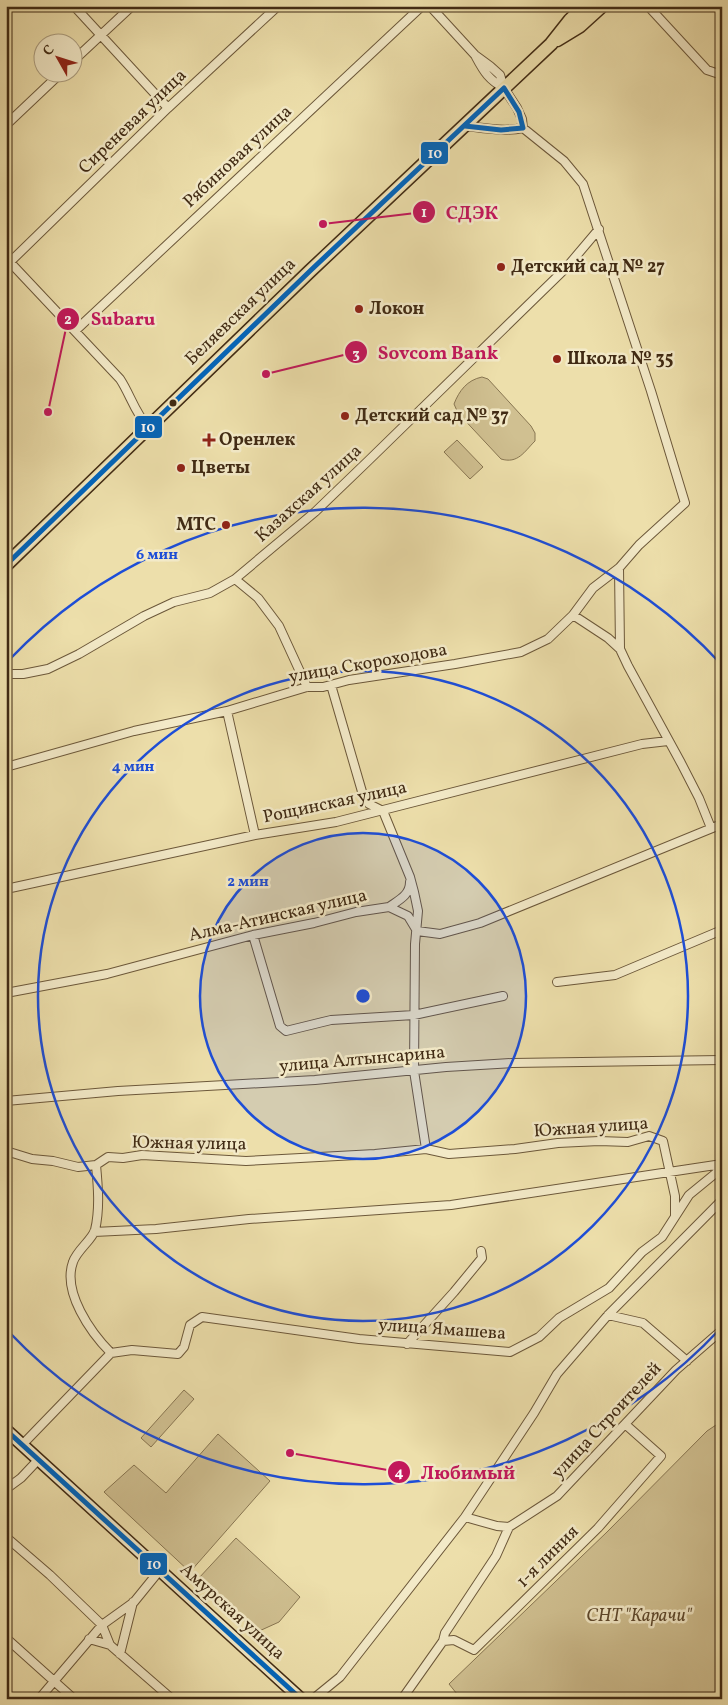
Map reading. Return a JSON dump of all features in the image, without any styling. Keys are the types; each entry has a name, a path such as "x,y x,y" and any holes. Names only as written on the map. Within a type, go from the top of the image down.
{"main road":[{"path":"551,44 570,20 585,6"},
{"path":"551,44 580,26 602,6"},
{"name":"Беляевская улица","path":"6,565 310,271 551,44"}],"street":[{"path":"74,6 168,108"},
{"path":"82,53 132,6"},
{"name":"Сиреневая улица","path":"8,260 278,6"},
{"name":"Рябиновая улица","path":"75,331 422,6"},
{"path":"430,6 475,55 484,72 493,82 504,88 517,108 522,119 523,128 564,161 583,184 599,229"},
{"path":"648,6 707,70 722,75"},
{"path":"6,125 51,82"},
{"path":"465,126 512,131 523,128"},
{"name":"улица Скороходова","path":"6,767 134,731 226,711 307,687 331,685 348,680 521,652 548,639 573,615 593,588 619,568 640,545 685,503 599,229"},
{"name":"Казахская улица","path":"6,674 22,674 48,669 79,654 144,616 174,602 210,592 235,579 315,512 566,268 599,229"},
{"path":"8,260 120,379 129,392 140,419 148,427"},
{"path":"619,568 620,649"},
{"path":"235,579 258,598 279,626 307,687"},
{"path":"573,615 608,638 620,649 700,798 711,828"},
{"path":"331,685 363,795 370,804 383,811 410,877 418,911 414,1071 426,1149"},
{"path":"226,711 256,834"},
{"name":"Рощинская улица","path":"6,889 256,834 336,822 642,744 668,741"},
{"path":"417,931 440,934 480,922 722,824"},
{"path":"389,908 407,894 410,888 410,877"},
{"name":"Алма-Атинская улица","path":"6,993 107,974 253,935 314,923 356,912 389,908 408,916 417,931"},
{"path":"557,982 614,975 722,930"},
{"path":"253,935 280,1026 286,1031 331,1020 414,1015 503,996"},
{"name":"улица Алтынсарина","path":"6,1101 118,1091 315,1080 446,1067 512,1063 722,1060"},
{"name":"Южная улица","path":"6,1151 32,1159 53,1161 78,1167 96,1165 108,1157 124,1158 142,1155 246,1161 376,1154 426,1149 449,1154 516,1149 558,1143 628,1142 649,1136 663,1141 670,1172"},
{"path":"22,1445 111,1353 90,1328 74,1296 70,1278 73,1261 94,1232 99,1189 96,1165"},
{"path":"94,1232 156,1229 249,1219 451,1205 722,1166"},
{"name":"улица Ямашева","path":"111,1353 132,1350 178,1354 184,1347 190,1325 202,1317 407,1344 510,1352 539,1337 559,1318 609,1288 642,1252 662,1237 675,1214 689,1195 722,1166"},
{"path":"670,1172 675,1196 675,1214"},
{"path":"313,1699 340,1676 465,1517 534,1413 557,1374 608,1315 722,1200"},
{"path":"407,1344 482,1258 481,1251"},
{"path":"608,1315 643,1323 687,1361"},
{"name":"улица Строителей","path":"509,1527 557,1496 676,1370 722,1330"},
{"name":"1-я линия","path":"443,1641 454,1640 474,1650 598,1528 662,1456 625,1424"},
{"name":"Амурская улица","path":"6,1430 300,1698"},
{"path":"6,1489 21,1478 38,1460"},
{"path":"402,1699 443,1641 445,1633 496,1556 509,1527 497,1526 465,1517"},
{"path":"6,1537 50,1575 102,1625 110,1645"},
{"path":"38,1699 102,1625 134,1602 160,1570"},
{"path":"120,1654 134,1602"},
{"path":"6,1638 74,1699"},
{"path":"89,1639 110,1645 172,1699"}],"green space":[{"path":"477,378 488,379 531,426 535,433 535,441 524,453 512,460 501,459 458,413 454,404 464,387"},
{"path":"457,440 483,467 470,479 444,452"},
{"path":"184,1390 194,1399 151,1447 141,1438"},
{"name":"СНТ \"Карачи\"","path":"722,1421 722,1699 461,1699 449,1684 607,1532 707,1431"},
{"path":"218,1434 270,1481 190,1572 104,1492 134,1465 166,1493"},
{"path":"236,1538 300,1597 279,1622 257,1632 198,1579"}],"transit line":[{"name":"10","path":"6,565 310,271 504,88 519,112 523,128 501,130 465,126"},
{"name":"10","path":"6,1430 301,1699"}],"place":[{"name":"СДЭК","path":"323,224"},
{"name":"Детский сад № 27","path":"501,267"},
{"name":"Локон","path":"359,309"},
{"name":"Школа № 35","path":"557,359"},
{"name":"Sovcom Bank","path":"266,374"},
{"name":"Subaru","path":"48,412"},
{"name":"Детский сад № 37","path":"345,416"},
{"name":"Оренлек","path":"209,440"},
{"name":"Цветы","path":"181,468"},
{"name":"МТС","path":"226,525"},
{"name":"Любимый","path":"290,1453"}]}
